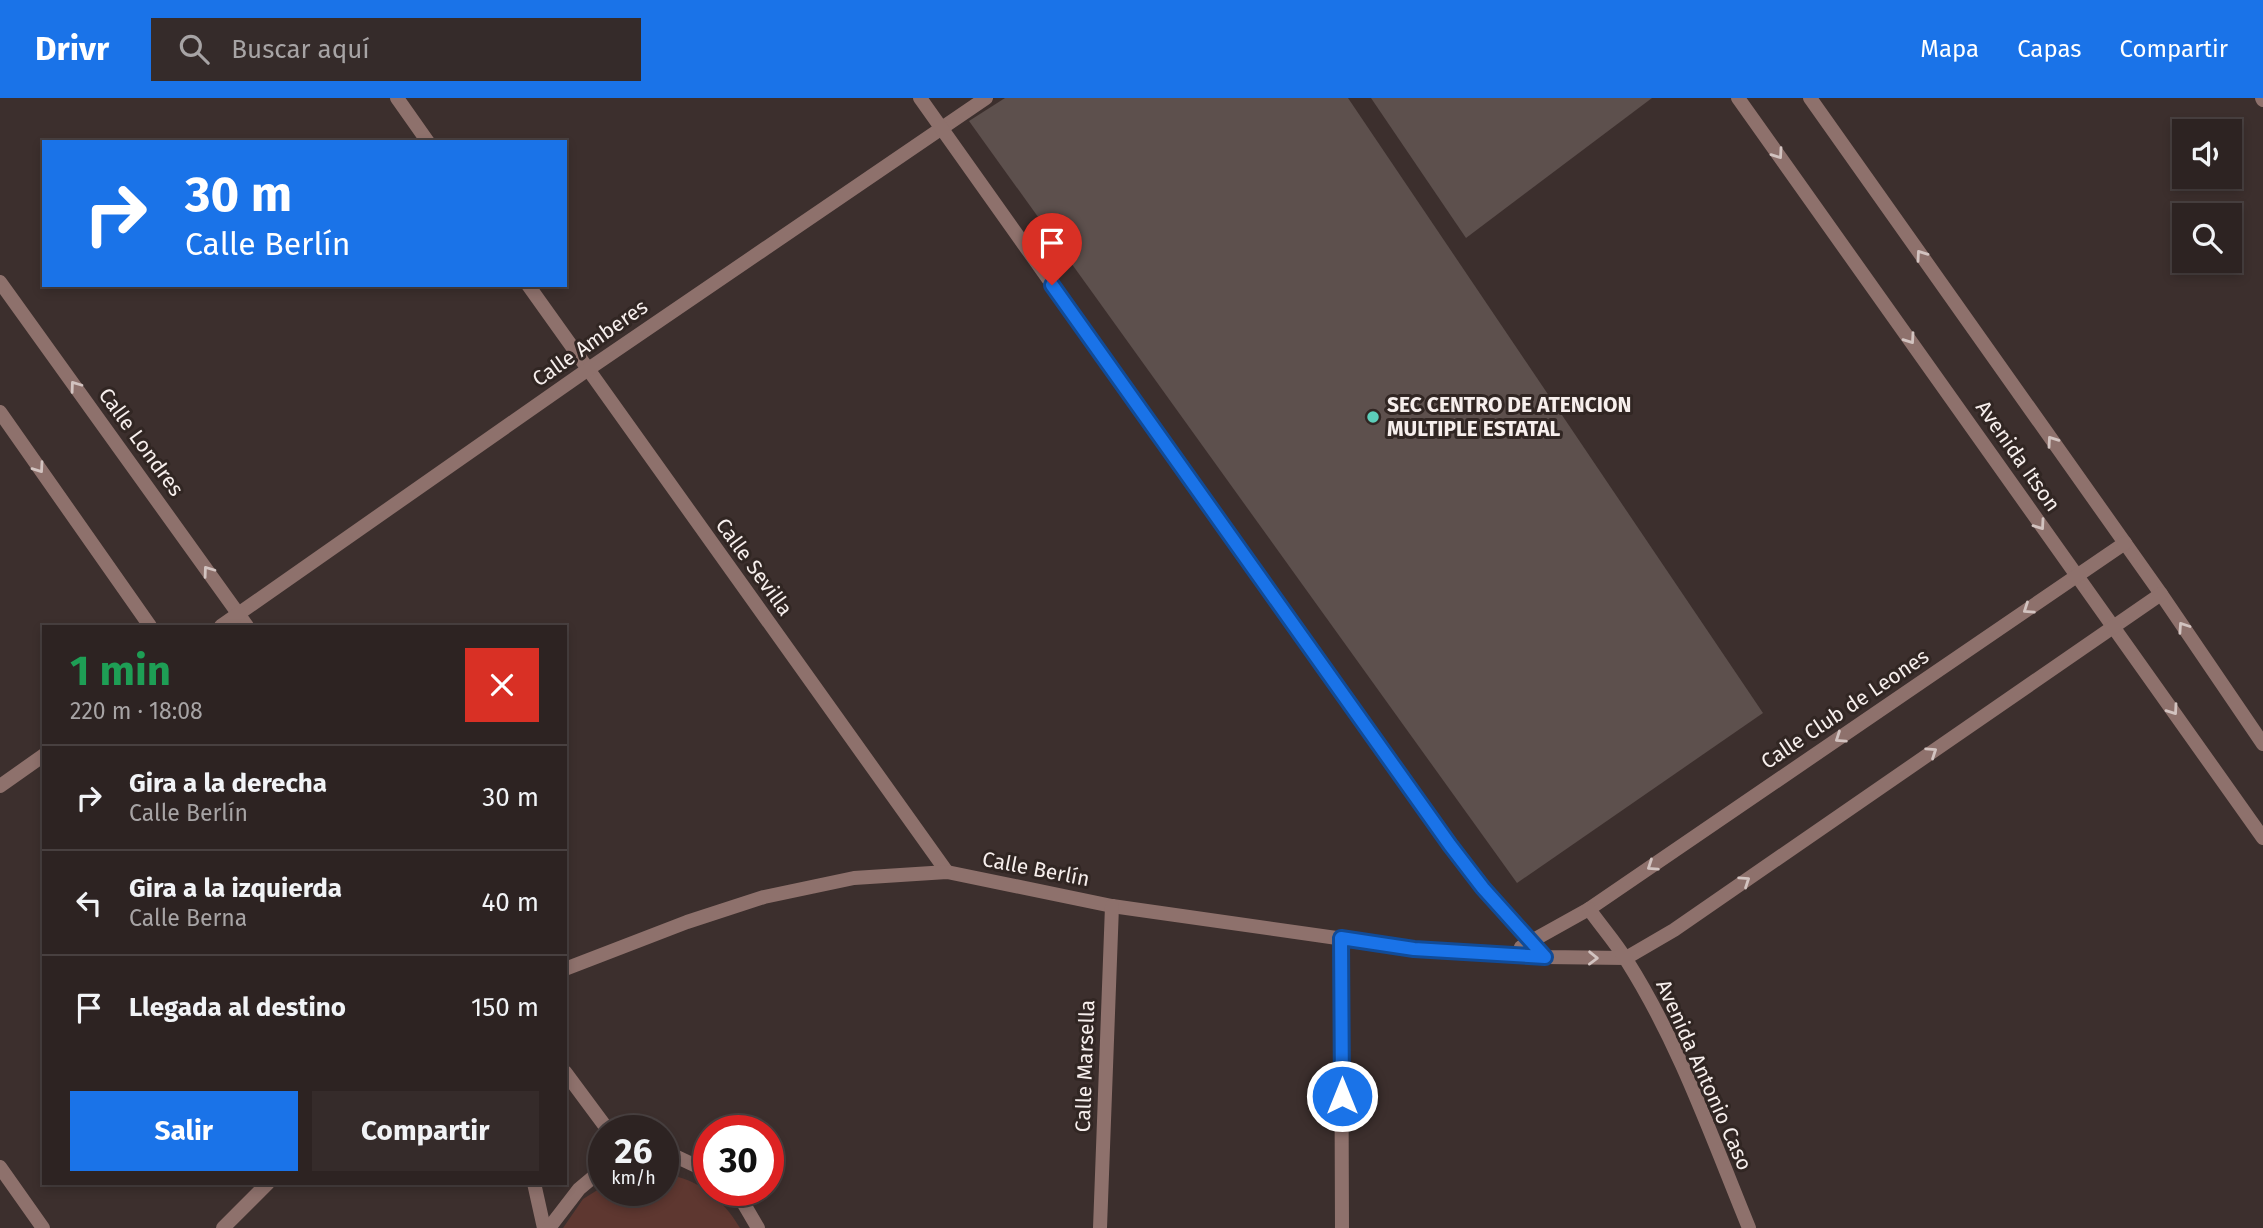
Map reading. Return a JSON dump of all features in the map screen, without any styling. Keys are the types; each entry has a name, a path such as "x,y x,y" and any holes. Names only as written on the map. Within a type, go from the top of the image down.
{"street":[{"path":"397,98 427,140"},
{"path":"920,98 1457,855 1545,957"},
{"name":"Calle Amberes","path":"222,625 587,370 986,98"},
{"name":"Avenida Itson","path":"1738,98 2263,838"},
{"name":"Avenida Itson","path":"1810,98 2161,594 2263,744"},
{"name":"Calle Londres","path":"0,282 246,625"},
{"name":"Calle Sevilla","path":"529,287 947,872"},
{"path":"0,412 149,625"},
{"name":"Calle Club de Leones","path":"1589,909 2125,543"},
{"path":"1626,958 1674,930 2161,594"},
{"path":"0,786 42,756"},
{"name":"Calle Berlín","path":"567,968 687,922 764,897 854,878 947,872 1112,906 1414,949 1545,957 1626,958"},
{"name":"Calle Marsella","path":"1100,1228 1112,906"},
{"path":"1511,953 1589,909"},
{"name":"Avenida Antonio Caso","path":"1589,909 1626,958 1654,1007 1749,1228"},
{"path":"1341,938 1342,1228"},
{"path":"567,1075 597,1115"},
{"path":"0,1167 43,1228"},
{"path":"546,1228 588,1181"},
{"path":"223,1228 266,1185"},
{"path":"535,1185 546,1228"},
{"path":"745,1206 758,1228"}],"shaded area":[{"path":"679,1177 693,1183 693,1206 724,1206 740,1228 563,1228 588,1196 588,1206 679,1206"}],"building":[{"name":"SEC CENTRO DE ATENCION MULTIPLE ESTATAL","path":"1005,98 1348,98 1763,713 1517,883 969,121"},
{"path":"1371,98 1652,98 1466,238"}],"place":[{"name":"SEC CENTRO DE ATENCION MULTIPLE ESTATAL","path":"1373,417"}],"route":[{"path":"1052,285 1464,865 1545,957 1414,949 1341,938 1342,1096"}]}
